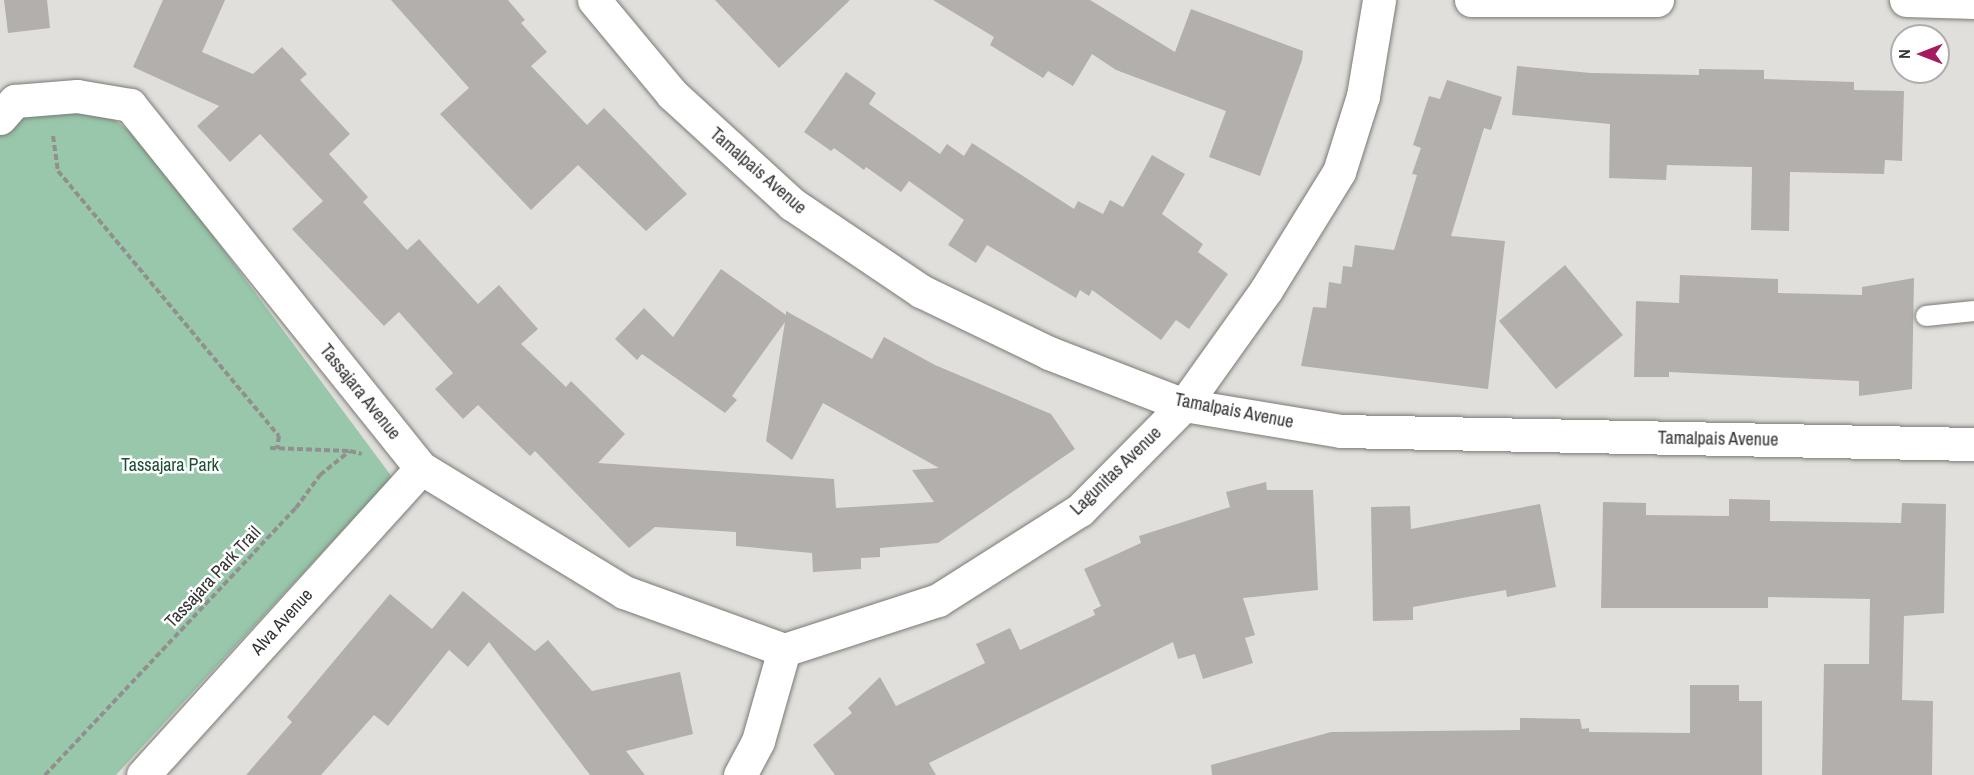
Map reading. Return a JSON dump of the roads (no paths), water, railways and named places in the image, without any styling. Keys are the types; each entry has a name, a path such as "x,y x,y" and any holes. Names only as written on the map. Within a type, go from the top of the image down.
{"street":[{"name":"Tamalpais Avenue","path":"594,0 672,94 801,210 921,291 1049,353 1184,405 1341,431 1974,444"},
{"name":"Lagunitas Avenue","path":"784,650 938,600 1080,510 1184,405 1266,290 1339,172 1363,96 1379,0"},
{"path":"1471,0 1657,0"},
{"path":"1906,0 1974,2"},
{"name":"Tassajara Avenue","path":"0,118 15,101 77,96 130,105 422,468 624,592 784,650"},
{"name":"Alva Avenue","path":"143,775 422,468"},
{"path":"740,775 758,741 784,650"}],"lane":[{"path":"1926,316 1974,311"}],"park label":[{"name":"Tassajara Park","path":"170,465"}]}
